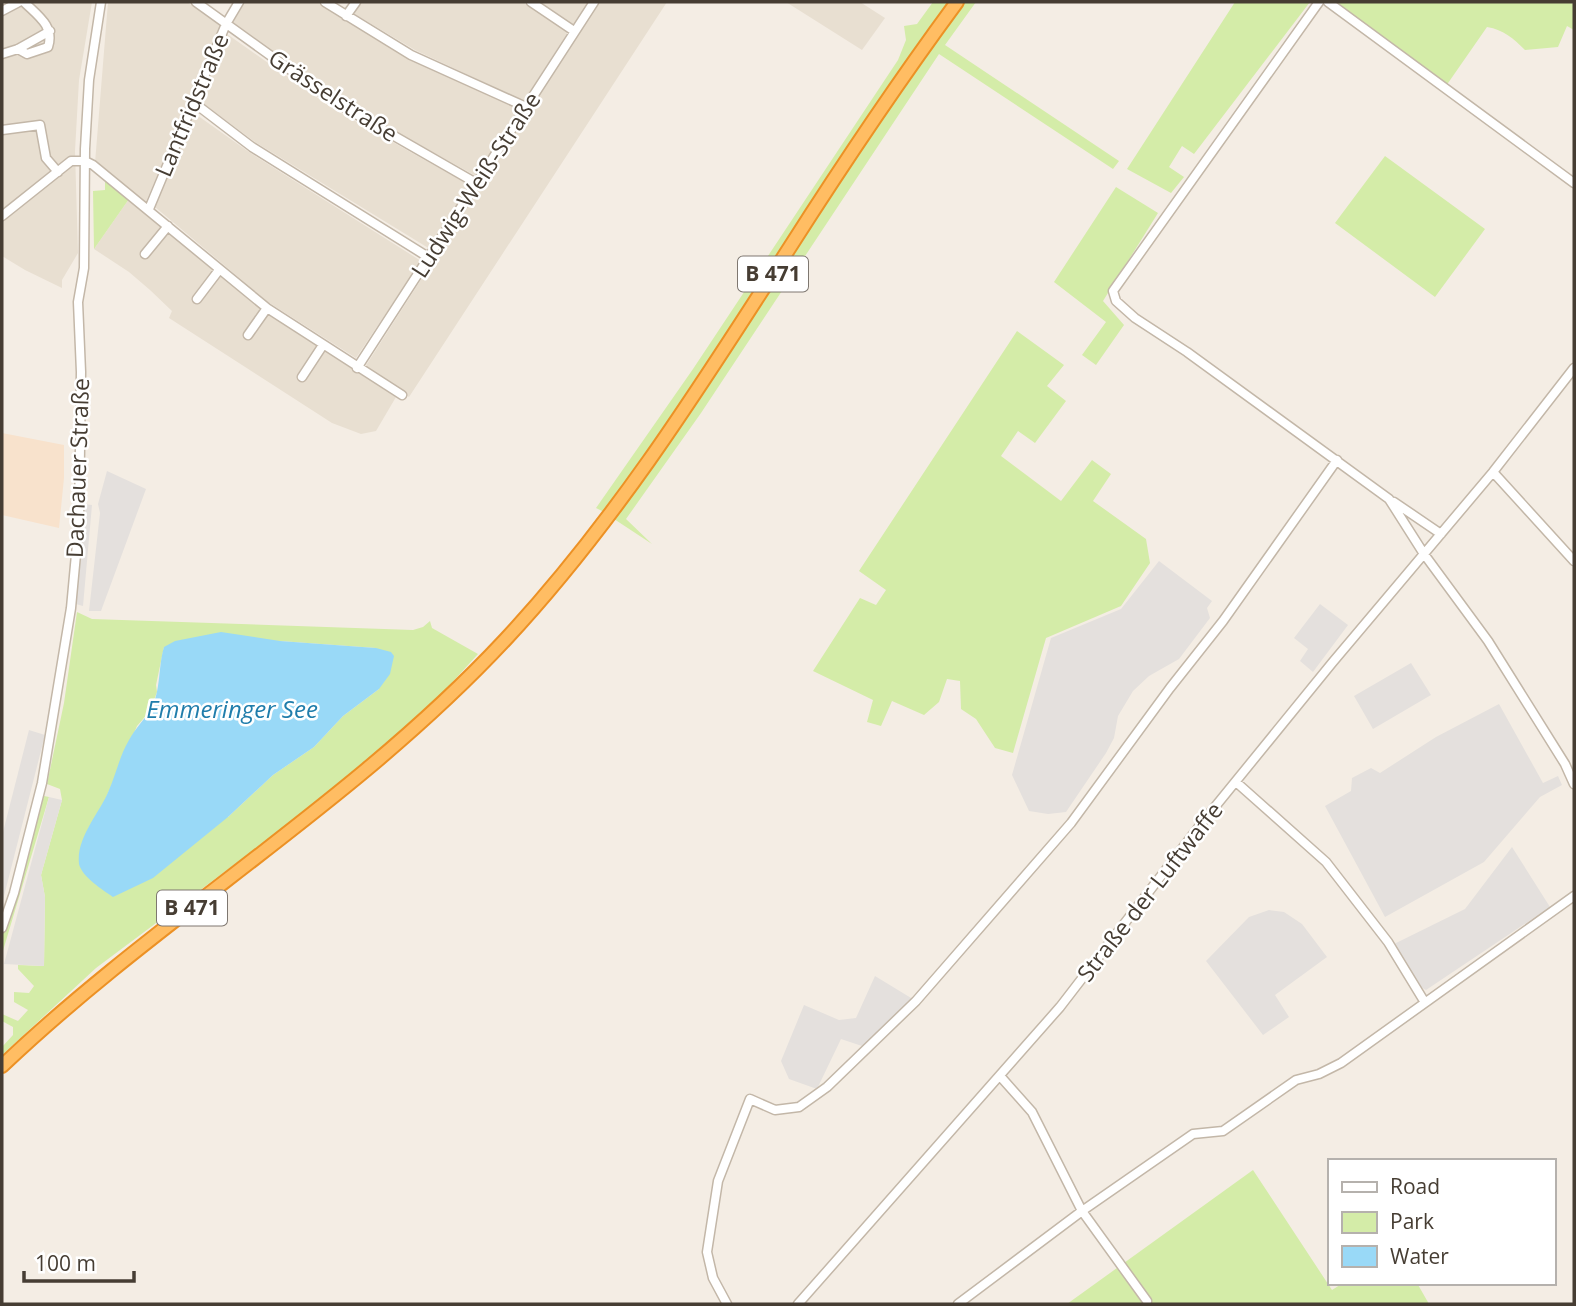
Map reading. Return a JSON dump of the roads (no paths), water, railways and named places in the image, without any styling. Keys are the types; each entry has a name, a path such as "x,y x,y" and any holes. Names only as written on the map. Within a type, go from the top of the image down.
{"highway":[{"name":"B 471","path":"2,1066 57,1014 111,969 315,813 386,755 451,695 552,588 664,441 892,91 957,2"}],"street":[{"path":"2,11 22,2 50,31 2,54"},
{"name":"Dachauer Straße","path":"2,928 14,893 42,783 71,608 80,511 81,372 78,302 85,268 85,161 89,79 101,2"},
{"name":"Grässelstraße","path":"196,2 335,102 476,183"},
{"name":"Lantfridstraße","path":"149,209 226,24 239,2"},
{"path":"325,2 411,55 526,107"},
{"path":"346,16 356,2"},
{"path":"531,2 575,31"},
{"name":"Ludwig-Weiß-Straße","path":"357,368 594,2"},
{"path":"1319,2 1113,292 1116,301 1135,318 1441,534"},
{"path":"1328,2 1574,183"},
{"path":"193,102 252,147 428,257"},
{"path":"2,130 40,125 46,158 58,173"},
{"path":"2,216 71,161 85,161 149,209 267,308 402,395"},
{"path":"145,254 168,226"},
{"path":"197,299 219,270"},
{"path":"248,335 267,308"},
{"path":"302,377 323,345"},
{"name":"Straße der Luftwaffe","path":"799,1304 1090,970 1201,824 1493,472 1574,368"},
{"path":"727,1304 713,1278 707,1252 718,1181 750,1099 775,1110 799,1107 827,1087 916,1001 1071,823 1223,621 1337,460"},
{"path":"1493,472 1574,561"},
{"path":"1389,499 1424,554 1488,641 1565,764 1574,784"},
{"path":"1236,782 1326,862 1388,942 1424,1001"},
{"path":"958,1304 1082,1211 1193,1134 1223,1131 1296,1080 1319,1074 1341,1063 1574,896"},
{"path":"1000,1076 1032,1112 1082,1211 1147,1301"}],"water":[{"name":"Emmeringer See","path":"221,632 280,641 376,648 391,652 394,656 390,674 379,689 343,716 314,747 273,775 228,817 153,878 113,897 84,874 79,864 81,844 112,784 126,746 154,702 164,647 175,641"}]}
